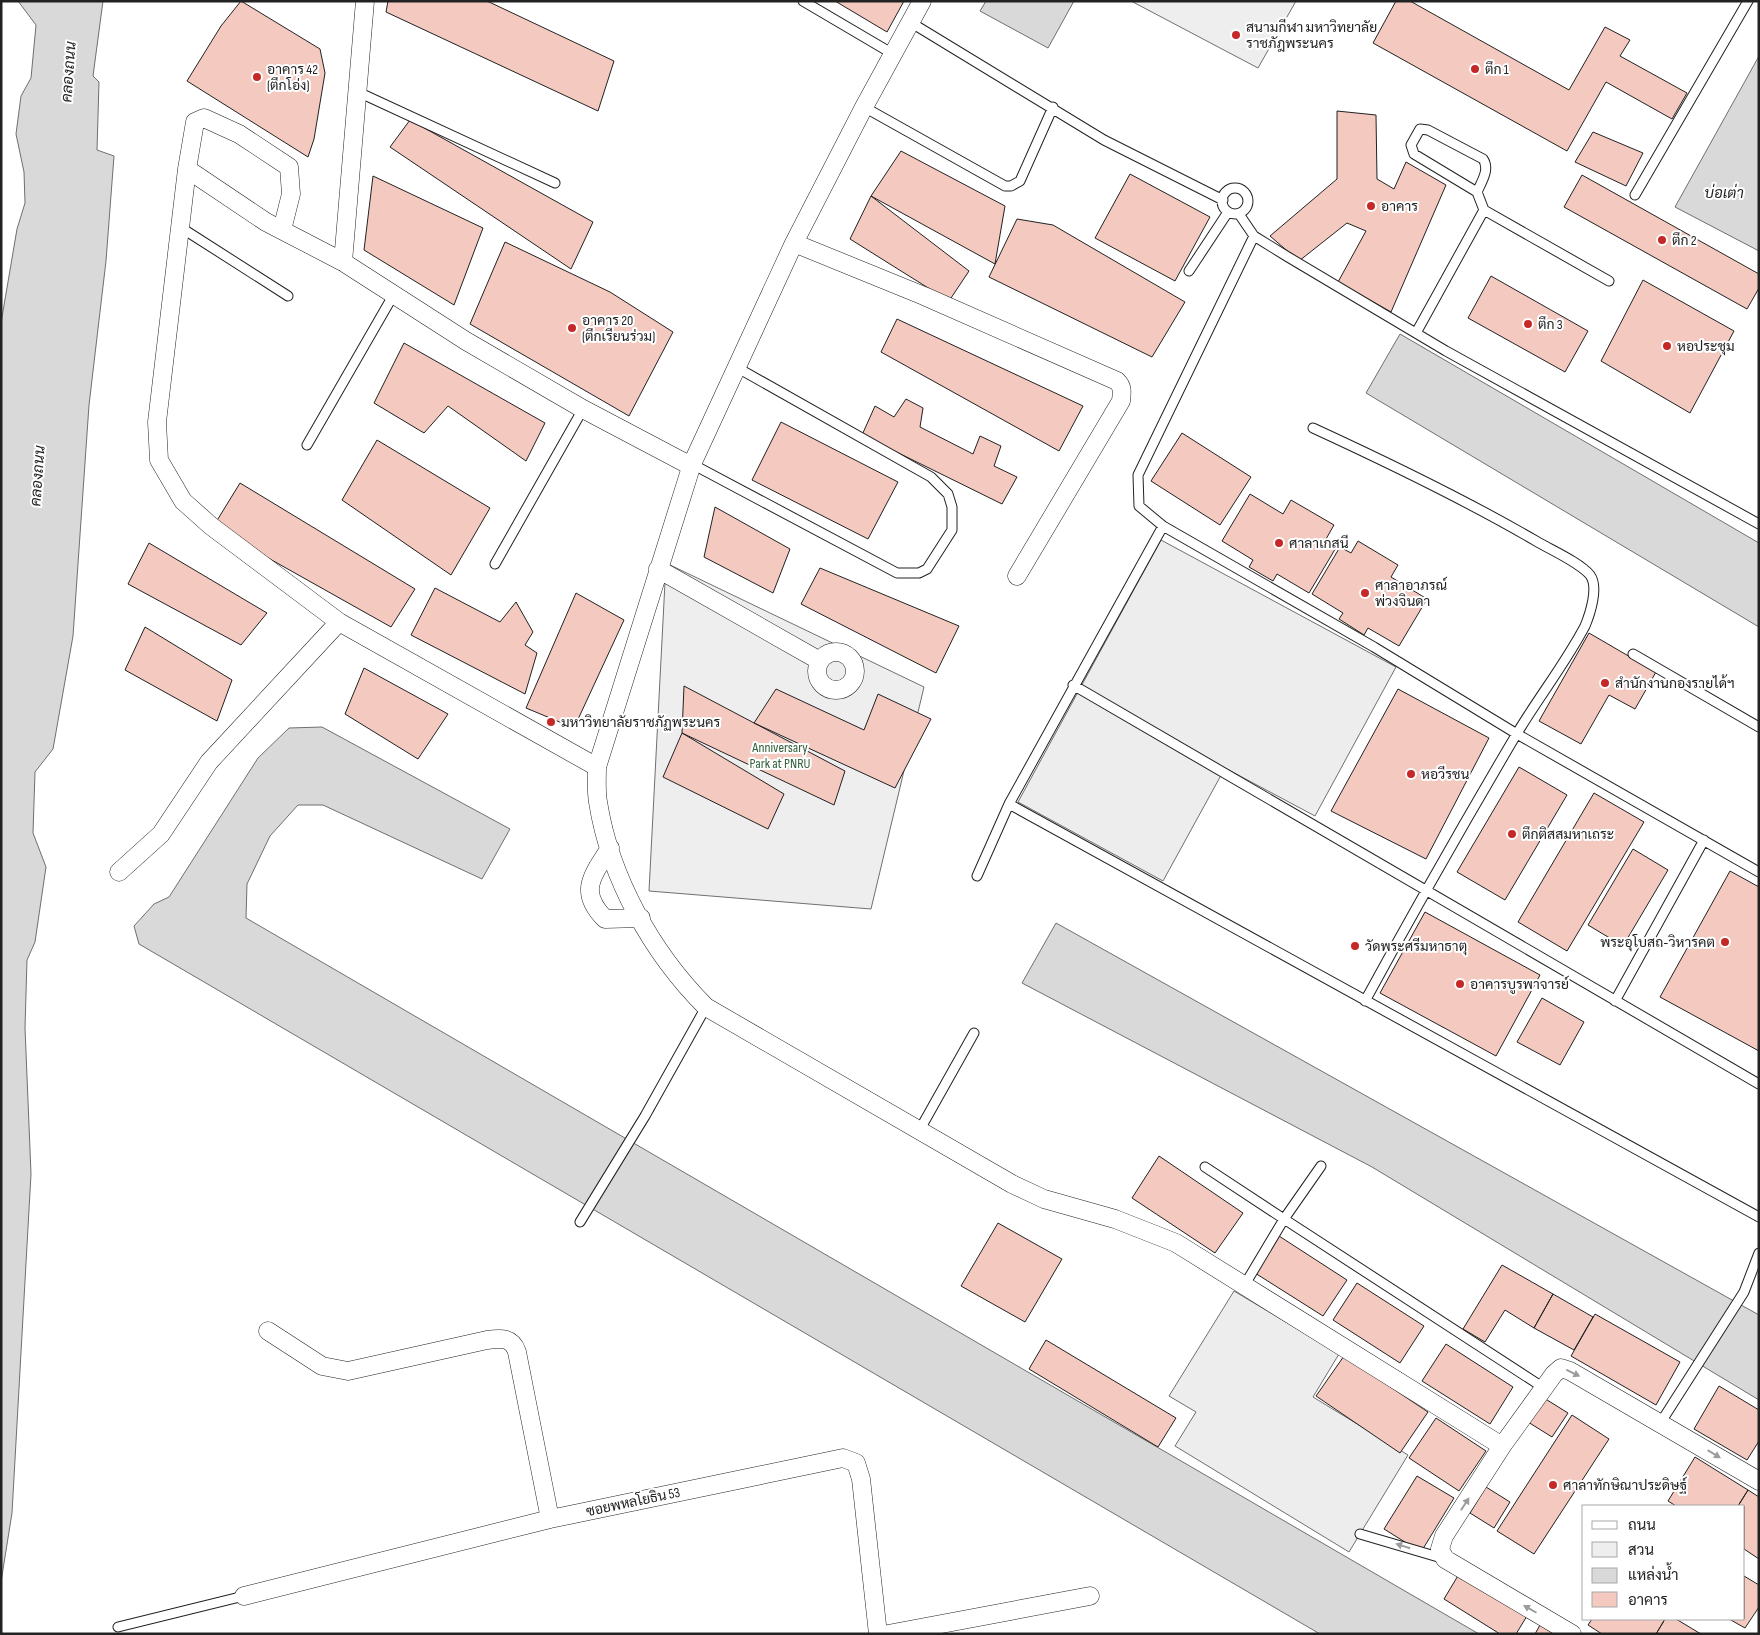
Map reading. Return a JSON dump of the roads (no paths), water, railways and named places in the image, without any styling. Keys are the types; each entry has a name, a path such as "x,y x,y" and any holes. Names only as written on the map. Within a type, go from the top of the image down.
{"street":[{"path":"343,262 365,1"},
{"path":"922,1 864,107 794,243 691,465 597,767 597,800 610,848 628,896 662,956 684,985 706,1007 1012,1184 1044,1198 1115,1218 1176,1243 1502,1446"},
{"path":"282,230 291,194 289,167 239,134 204,118 195,122 186,169 157,422 158,460 183,501 211,526 339,622 597,767"},
{"path":"186,169 266,222 343,262 466,341 583,409 691,465"},
{"path":"794,243 924,296 1117,381 1121,385 1121,400 1017,576"},
{"path":"658,569 820,661"},
{"path":"119,872 161,834 209,762 339,622"},
{"path":"610,848 591,879 589,885 590,900 605,919 641,918"},
{"path":"268,1331 322,1366 348,1371 478,1342 506,1338 514,1344 517,1352 550,1519"},
{"path":"1572,1634 1445,1559 1440,1549 1444,1536 1502,1446 1561,1368 1570,1371 1662,1422 1759,1481"},
{"name":"ซอยพหลโยธิน 53","path":"244,1596 550,1519 842,1458 856,1463 861,1479 878,1634"},
{"path":"888,1634 1090,1596"}],"lane":[{"path":"803,1 893,54"},
{"path":"1635,195 1748,1"},
{"path":"910,22 1053,107 1104,140 1223,200 1228,212"},
{"path":"358,92 555,183"},
{"path":"864,107 1005,186 1011,186 1020,181 1053,107"},
{"path":"1477,192 1486,170 1487,164 1483,159 1428,130 1420,129 1411,145 1414,154 1477,192 1484,210 1608,281"},
{"path":"1223,200 1230,190 1242,191 1248,201 1246,209 1239,214"},
{"path":"1416,333 1484,210"},
{"path":"1228,212 1239,214 1254,236 1416,333 1759,524"},
{"path":"1188,271 1228,212"},
{"path":"180,227 288,296"},
{"path":"1254,236 1138,475 1139,506 1163,526 1374,647 1517,734 1759,872"},
{"path":"307,445 394,293"},
{"path":"691,465 897,573 919,573 927,569 952,530 952,507 948,494 931,477 736,367"},
{"path":"495,564 583,409"},
{"path":"1313,428 1417,476 1490,515 1569,560 1590,575 1593,581 1593,598 1585,624 1517,734 1425,890 1365,1001"},
{"path":"978,876 1009,804 1163,526"},
{"path":"1634,654 1759,727"},
{"path":"1073,686 1759,1084"},
{"path":"1009,804 1759,1217"},
{"path":"1615,1001 1704,840"},
{"path":"580,1222 645,1116 706,1007"},
{"path":"919,1131 974,1033"},
{"path":"1244,1286 1284,1220 1321,1166"},
{"path":"1205,1167 1544,1388"},
{"path":"1662,1422 1744,1292 1759,1253"},
{"path":"1360,1534 1445,1559"},
{"path":"118,1628 244,1596"}],"water":[{"name":"คลองถนน","path":"18,1 103,1 93,76 99,82 97,150 114,156 106,261 89,405 73,636 53,749 35,772 33,833 46,867 35,942 27,960 25,1028 31,1174 12,1513 1,1582 1,323 17,229 25,203 24,172 16,134 21,96 31,78 36,25"},
{"path":"986,1 1074,1 1048,48 980,11"},
{"name":"บ่อเต่า","path":"1759,56 1759,251 1675,207"},
{"path":"1400,334 1759,543 1759,627 1366,393"},
{"path":"322,727 510,829 482,879 323,805 298,805 270,836 247,884 246,918 1479,1634 1320,1634 139,944 134,926 154,904 169,897 258,758 289,728"},
{"path":"1056,923 1759,1315 1759,1400 1372,1167 1022,983"}],"place":[{"name":"สนามกีฬา มหาวิทยาลัย ราชภัฎพระนคร","path":"1236,35"},
{"name":"ตึก 1","path":"1475,69"},
{"name":"อาคาร 42 (ตึกโอ่ง)","path":"257,77"},
{"name":"อาคาร","path":"1371,206"},
{"name":"ตึก 2","path":"1662,240"},
{"name":"ตึก 3","path":"1528,324"},
{"name":"อาคาร 20 (ตึกเรียนร่วม)","path":"572,328"},
{"name":"หอประชุม","path":"1667,346"},
{"name":"ศาลาเกสนี","path":"1279,543"},
{"name":"ศาลาอาภรณ์ พ่วงจินดา","path":"1365,593"},
{"name":"สำนักงานกองรายได้ฯ","path":"1605,683"},
{"name":"มหาวิทยาลัยราชภัฏพระนคร","path":"551,722"},
{"name":"หอวีรชน","path":"1411,774"},
{"name":"ตึกติสสมหาเถระ","path":"1512,834"},
{"name":"พระอุโบสถ-วิหารคต","path":"1725,942"},
{"name":"วัดพระศรีมหาธาตุ","path":"1355,946"},
{"name":"อาคารบูรพาจารย์","path":"1460,984"},
{"name":"ศาลาทักษิณาประดิษฐ์","path":"1553,1485"}],"park label":[{"name":"Anniversary Park at PNRU","path":"780,756"}]}
